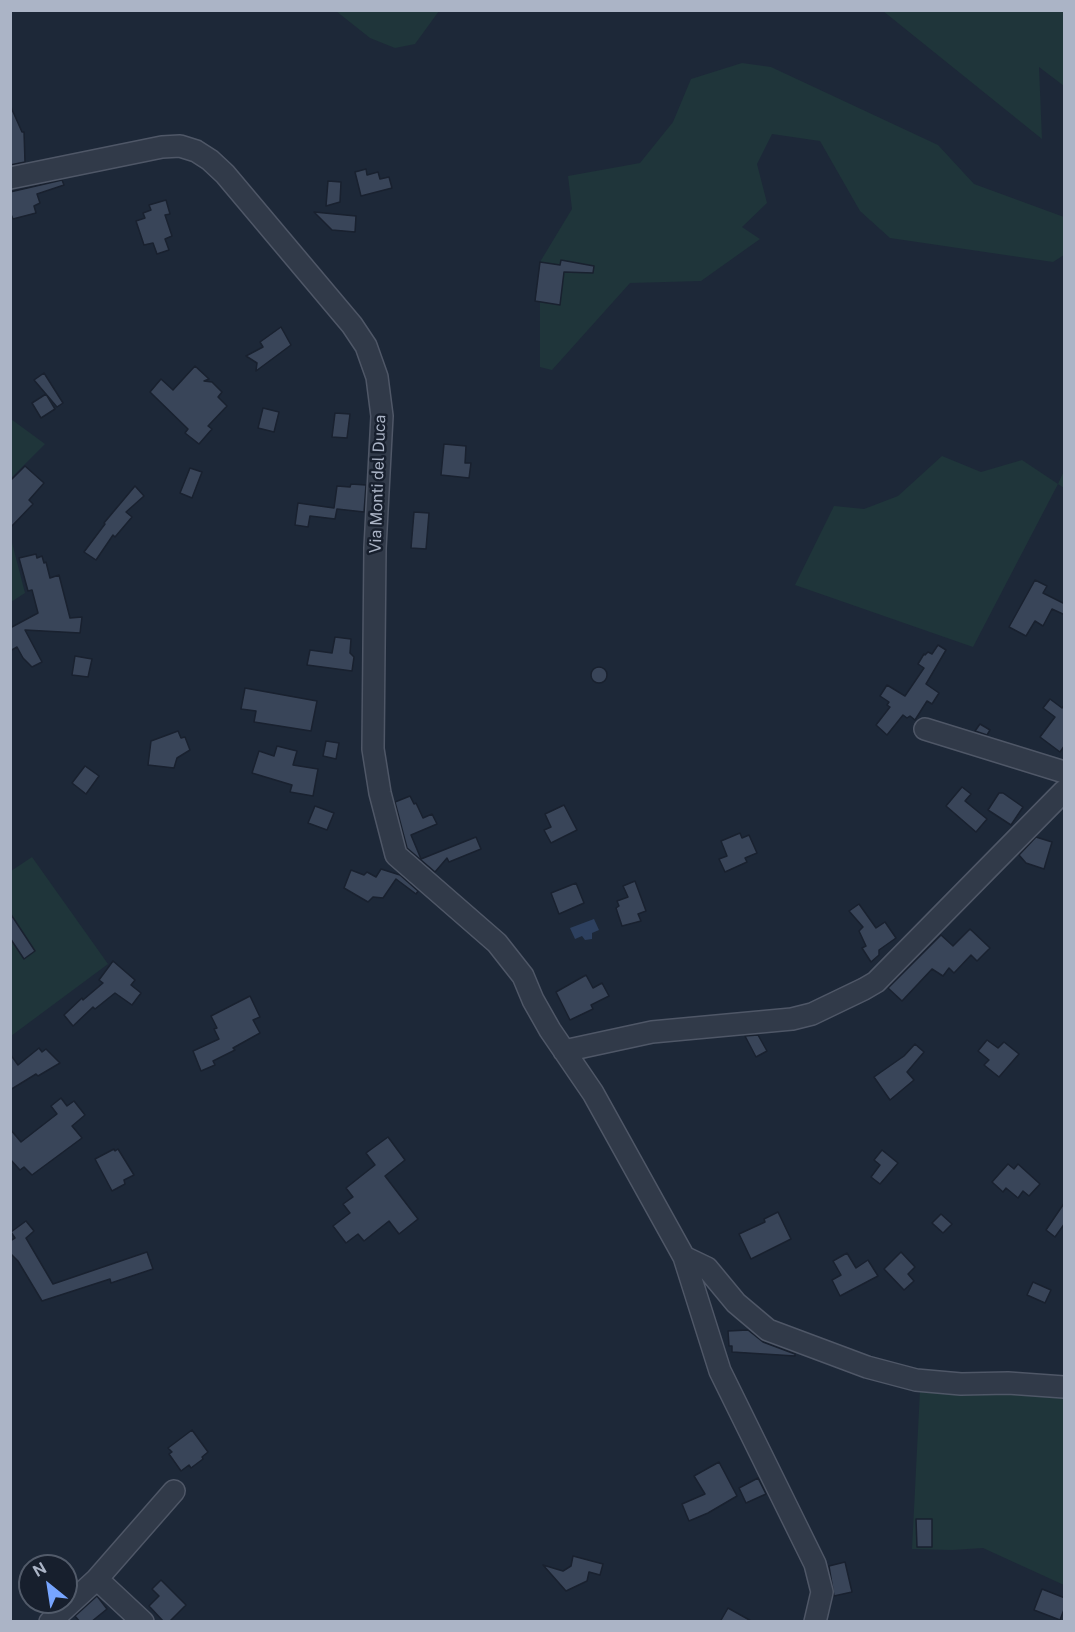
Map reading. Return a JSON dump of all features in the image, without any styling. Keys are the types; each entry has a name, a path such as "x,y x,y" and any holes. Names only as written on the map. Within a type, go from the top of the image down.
{"street":[{"name":"Via Monti del Duca","path":"10,178 162,147 180,146 196,151 225,174 352,325 366,346 378,377 382,416 375,548 372,749 380,793 396,855 497,943 523,976 532,1000 564,1051"},
{"path":"925,729 1065,772"},
{"path":"814,1622 822,1592 814,1564 720,1371 684,1257 593,1093 564,1051 652,1032 792,1019 812,1014 864,989 876,982 1065,791"},
{"path":"684,1257 707,1268 736,1303 768,1330 867,1367 916,1380 961,1384 1017,1383 1065,1387"},
{"path":"50,1622 97,1579 174,1491"},
{"path":"97,1579 143,1622"}],"green space":[{"path":"336,11 439,11 415,44 395,48 370,38"},
{"path":"883,11 1064,11 1064,86 1039,67 1042,139"},
{"path":"742,63 771,67 938,145 974,184 1064,217 1064,255 1053,262 890,238 860,211 820,141 772,134 757,164 767,203 742,227 760,239 701,281 630,283 552,370 540,367 540,262 572,209 568,176 640,163 673,122 691,79"},
{"path":"11,419 45,444 11,478"},
{"path":"942,456 981,472 1022,460 1058,484 973,647 795,585 834,506 864,509 898,496"},
{"path":"1064,471 1064,488 1058,484"},
{"path":"10,535 25,593 11,602 10,602"},
{"path":"32,857 108,964 11,1036 11,871"},
{"path":"920,1390 1064,1397 1064,1585 983,1548 912,1549"}],"water":[{"path":"594,919 599,930 592,933 592,939 585,940 582,936 575,939 570,928"}],"building":[{"path":"10,105 24,132 25,162 10,165"},
{"path":"366,169 367,175 378,172 380,179 389,177 392,188 361,196 355,172"},
{"path":"62,180 64,185 37,194 40,203 34,206 36,213 13,219 10,212 10,192"},
{"path":"328,181 341,182 340,202 326,206"},
{"path":"166,200 170,214 165,215 172,236 165,239 169,250 157,254 153,243 144,245 136,221 145,218 143,213 151,210 149,205"},
{"path":"314,212 356,216 355,232 332,230"},
{"path":"561,260 594,266 593,273 564,272 560,305 535,301 540,262 560,265"},
{"path":"281,327 291,345 256,371 257,363 246,356 263,347 260,342"},
{"path":"195,366 209,379 204,381 212,382 222,392 218,397 227,406 208,426 212,429 199,444 185,433 188,429 150,392 161,379 173,390"},
{"path":"44,373 63,403 57,407 34,380"},
{"path":"46,394 55,409 41,418 32,403"},
{"path":"263,408 279,412 274,432 258,428"},
{"path":"335,413 350,414 347,438 332,437"},
{"path":"444,444 466,446 465,463 471,463 469,478 441,475"},
{"path":"25,466 44,483 29,500 33,504 10,528 10,481"},
{"path":"190,468 202,472 192,498 180,493"},
{"path":"351,484 366,485 364,512 337,509 335,519 310,516 308,527 295,525 298,503 334,508 337,486 350,487"},
{"path":"135,486 144,496 126,512 132,517 115,537 113,535 96,560 84,552 104,523"},
{"path":"414,512 429,513 426,549 411,548"},
{"path":"36,554 37,558 42,556 44,563 46,562 50,578 59,575 70,618 82,617 80,633 25,630 42,662 32,667 17,647 10,651 10,628 38,613 32,590 28,591 19,558"},
{"path":"1035,580 1047,586 1043,593 1065,604 1065,615 1052,609 1043,626 1035,621 1026,636 1009,627"},
{"path":"335,637 351,639 350,653 354,657 352,671 307,665 310,650 332,653"},
{"path":"938,645 946,650 926,684 939,693 932,704 927,701 915,720 903,715 887,735 876,725 890,707 887,705 889,702 880,696 887,685 905,696 924,668 918,664 924,654 928,652 932,654"},
{"path":"75,656 92,659 88,677 72,675"},
{"path":"596,667 602,667 607,675 605,681 596,683 591,678 591,672"},
{"path":"245,688 317,701 311,731 254,722 256,711 241,709"},
{"path":"1050,699 1062,708 1065,704 1065,745 1060,752 1040,737 1055,717 1043,708"},
{"path":"980,724 990,730 987,735 975,731"},
{"path":"178,731 181,738 185,737 190,750 177,758 174,768 148,765 151,741"},
{"path":"326,741 339,743 336,759 323,756"},
{"path":"277,746 297,751 293,765 318,769 313,796 290,792 292,785 252,773 259,751 274,756"},
{"path":"85,766 99,776 86,794 72,783"},
{"path":"962,787 971,794 965,801 987,819 976,832 946,806"},
{"path":"999,793 1003,793 1023,807 1011,825 988,810"},
{"path":"410,796 423,818 432,814 437,824 411,835 421,859 476,837 481,849 449,862 447,858 435,872 407,848 395,802"},
{"path":"564,805 577,830 551,843 544,830 551,827 545,814"},
{"path":"315,806 334,813 327,830 308,823"},
{"path":"740,833 742,838 749,835 757,853 745,858 747,862 725,872 719,859 727,856 721,841"},
{"path":"1036,837 1052,842 1044,869 1026,863 1019,855"},
{"path":"381,869 400,875 418,891 416,894 396,879 383,898 373,897 368,902 344,888 351,870 364,875 367,872 376,877"},
{"path":"635,881 646,911 638,914 641,921 622,926 616,908 619,906 617,901 628,897 623,886"},
{"path":"576,883 584,903 559,914 551,893"},
{"path":"859,904 876,928 885,922 896,938 879,950 879,955 871,962 862,948 866,946 859,931 863,927 849,911"},
{"path":"10,913 35,951 24,959 10,938"},
{"path":"970,929 990,948 977,961 971,955 954,973 949,968 943,976 932,969 902,1001 888,988 941,935 953,946"},
{"path":"113,961 135,980 131,985 141,993 132,1005 115,993 95,1009 93,1007 73,1026 64,1015 103,983 99,980"},
{"path":"586,975 593,988 602,983 609,996 591,1005 593,1009 570,1020 556,992"},
{"path":"250,996 260,1017 253,1020 260,1033 233,1048 235,1050 213,1061 215,1065 201,1071 193,1051 219,1039 211,1016"},
{"path":"758,1035 767,1051 756,1057 745,1036"},
{"path":"987,1040 998,1048 1004,1042 1019,1054 999,1077 984,1065 989,1060 978,1051"},
{"path":"915,1044 924,1052 907,1072 914,1080 890,1100 874,1077 904,1056"},
{"path":"39,1048 42,1052 46,1049 60,1063 10,1090 10,1054 18,1065"},
{"path":"61,1098 67,1106 74,1101 85,1115 72,1126 82,1138 32,1175 24,1167 20,1170 10,1159 10,1129 21,1142 57,1114 51,1106"},
{"path":"388,1137 405,1160 385,1176 418,1219 399,1234 389,1221 364,1241 358,1234 346,1243 333,1226 350,1213 343,1204 353,1197 346,1188 375,1165 366,1153"},
{"path":"114,1149 115,1151 118,1149 134,1175 124,1180 125,1184 112,1191 95,1159"},
{"path":"882,1150 898,1163 880,1184 871,1177 880,1165 874,1160"},
{"path":"1008,1164 1014,1169 1018,1164 1040,1184 1029,1196 1023,1191 1018,1198 1006,1188 1003,1192 992,1182"},
{"path":"1065,1202 1065,1223 1055,1237 1046,1230"},
{"path":"778,1212 791,1239 751,1259 739,1234 765,1222 764,1219"},
{"path":"941,1214 952,1224 943,1233 932,1223"},
{"path":"26,1221 34,1231 26,1238 53,1284 147,1252 153,1269 111,1283 110,1279 42,1301 18,1261 10,1253 10,1241 15,1238 11,1232"},
{"path":"901,1252 915,1267 908,1274 914,1281 904,1290 884,1269"},
{"path":"847,1253 856,1268 868,1260 878,1276 840,1296 832,1280 841,1275 833,1261"},
{"path":"1033,1282 1051,1290 1045,1303 1027,1295"},
{"path":"748,1330 763,1342 795,1354 795,1356 732,1352 732,1346 729,1346 728,1331"},
{"path":"192,1430 208,1452 191,1468 189,1465 181,1471 169,1454 172,1452 168,1448"},
{"path":"719,1462 737,1496 689,1521 682,1504 705,1494 694,1476"},
{"path":"758,1478 766,1494 746,1503 739,1488"},
{"path":"916,1519 932,1519 932,1547 917,1547"},
{"path":"573,1556 603,1564 600,1575 589,1572 587,1581 566,1591 543,1565 563,1571 571,1566"},
{"path":"845,1562 852,1592 834,1596 829,1566"},
{"path":"161,1580 186,1605 169,1622 164,1622 149,1606 159,1596 152,1589"},
{"path":"1042,1589 1065,1598 1065,1607 1060,1620 1034,1610"},
{"path":"97,1596 107,1609 91,1622 80,1622 75,1616"},
{"path":"728,1608 753,1622 720,1622"}]}
